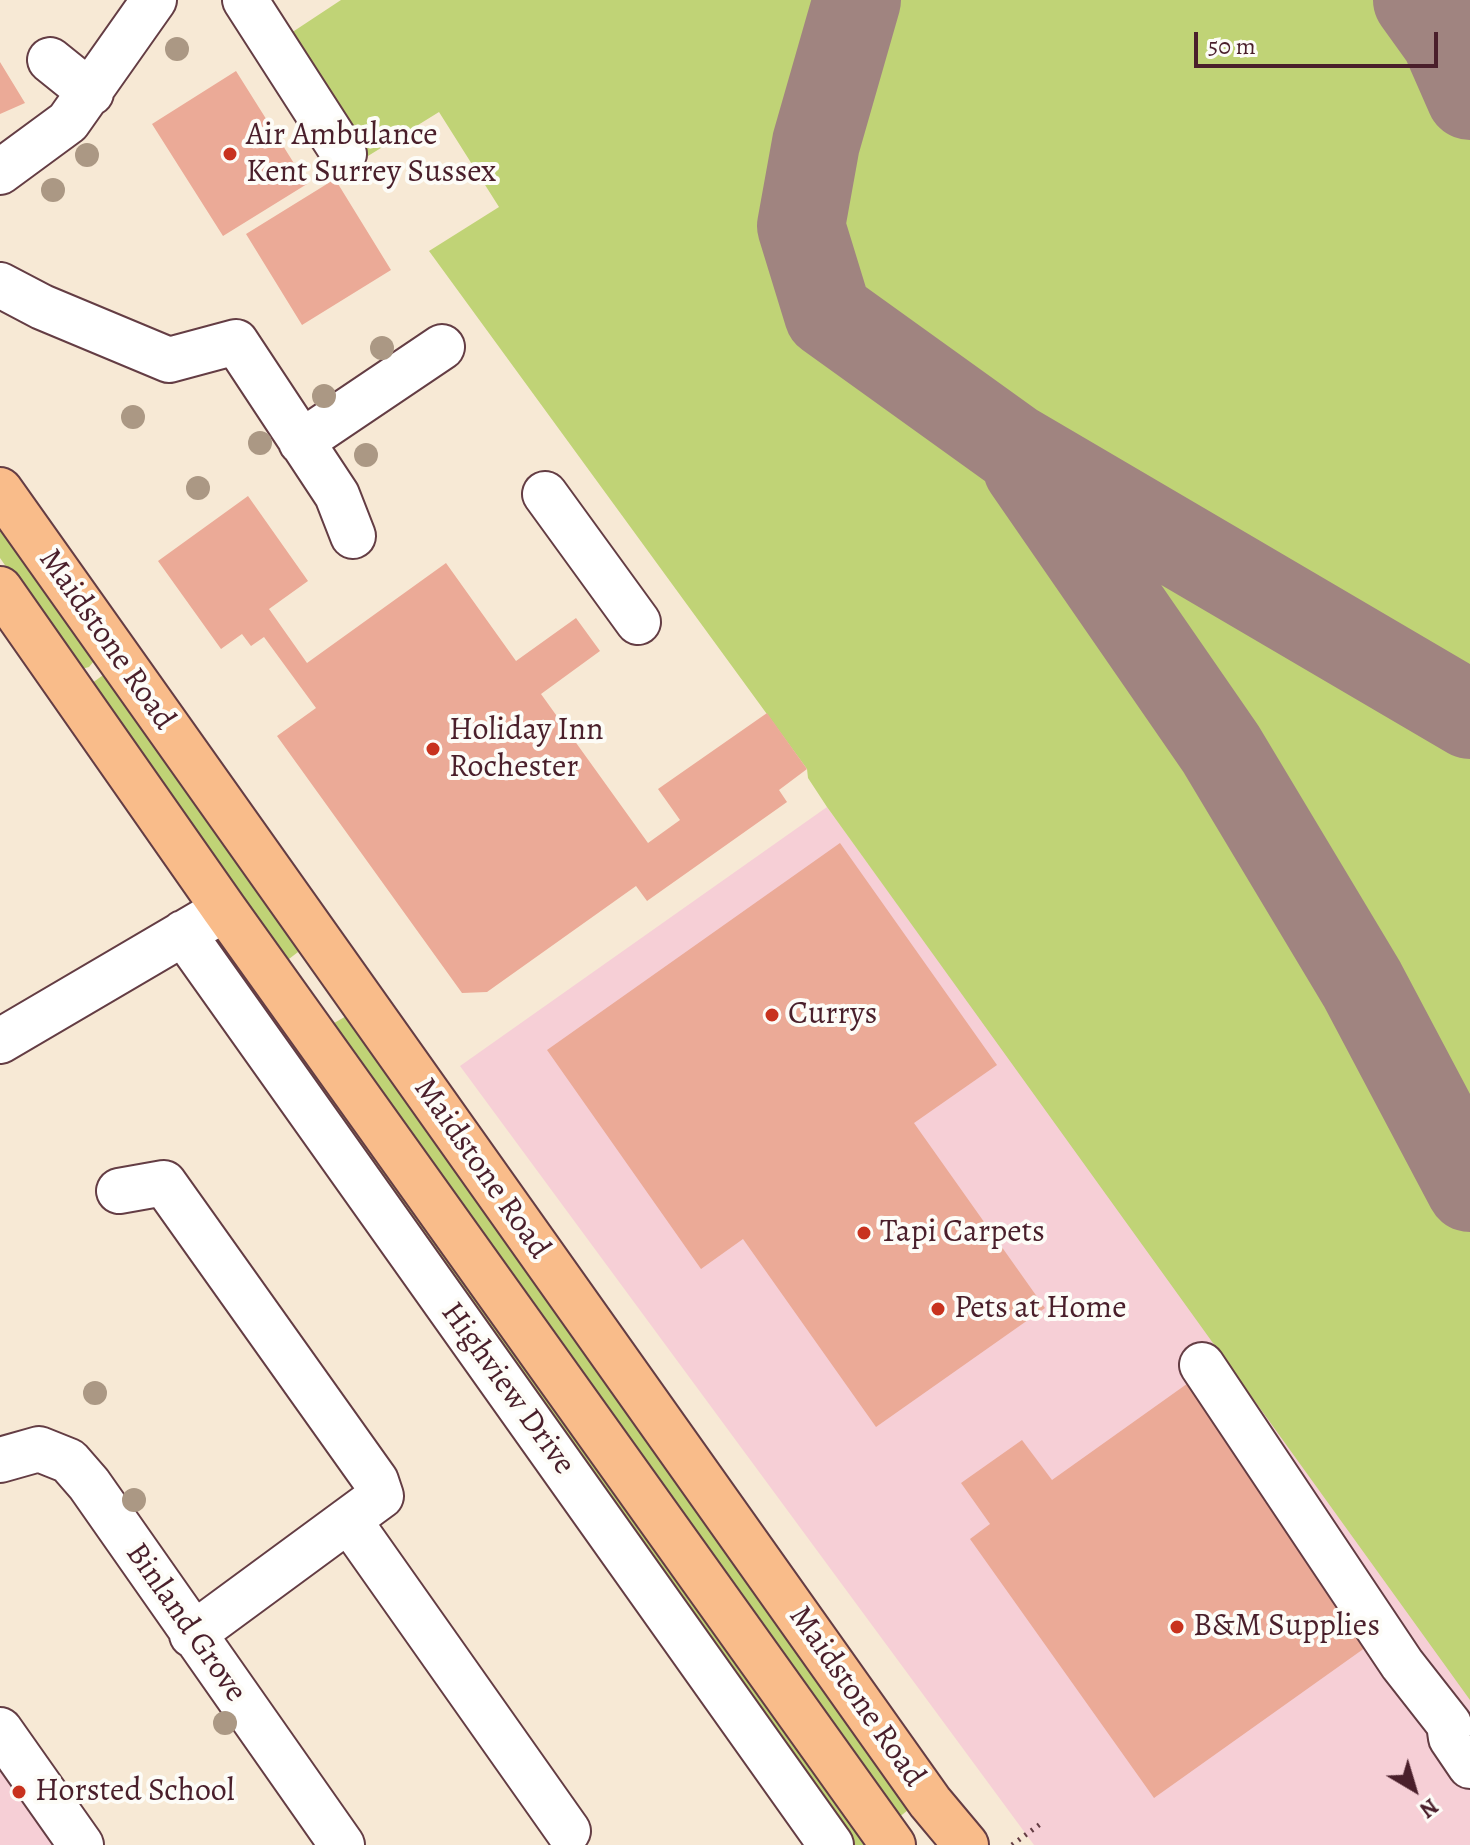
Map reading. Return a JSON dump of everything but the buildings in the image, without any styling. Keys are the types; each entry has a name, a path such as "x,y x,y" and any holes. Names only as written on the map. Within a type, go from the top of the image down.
{"main road":[{"name":"Maidstone Road","path":"0,490 930,1802 966,1845"},
{"name":"Maidstone Road","path":"1,592 893,1845"}],"street":[{"path":"245,0 344,154"},
{"path":"0,172 68,122 91,93 146,4"},
{"path":"50,60 91,93"},
{"path":"0,285 42,307 169,360 236,342 337,495 353,536"},
{"path":"301,442 442,347"},
{"path":"545,494 638,622"},
{"path":"0,1041 224,909"},
{"name":"Highview Drive","path":"183,933 831,1845"},
{"path":"119,1191 164,1183 376,1481 381,1496 350,1522 192,1635"},
{"path":"1202,1365 1402,1664 1449,1724 1451,1738 1470,1766"},
{"name":"Binland Grove","path":"0,1460 39,1449 69,1461 89,1484 342,1845"},
{"path":"350,1522 568,1831"},
{"path":"0,1730 81,1845"}],"path":[{"path":"1012,1845 1043,1822"}],"shaded area":[{"path":"827,807 1470,1692 1470,1845 1034,1845 460,1066"},
{"name":"Horsted School","path":"0,1739 74,1845 0,1845"}],"green space":[{"path":"341,0 1470,0 1470,1700 827,807 808,778 807,769 429,251 499,207 439,112 368,156 291,33"},
{"path":"0,524 94,661 89,667 78,670 0,558"},
{"path":"106,673 302,949 285,962 88,686"},
{"path":"348,1015 912,1807 894,1821 329,1026"},
{"path":"296,1044 873,1845 849,1845 287,1052"}],"taxiway":[{"path":"857,0 816,143 801,226 828,314 1013,447 1470,715"},
{"path":"1417,0 1445,39 1470,96"},
{"path":"1027,468 1221,749 1362,984 1470,1188"}],"place":[{"name":"Air Ambulance Kent Surrey Sussex","path":"230,154"},
{"name":"Holiday Inn Rochester","path":"433,749"},
{"name":"Currys","path":"772,1015"},
{"name":"Tapi Carpets","path":"864,1233"},
{"name":"Pets at Home","path":"938,1309"},
{"name":"B&M Supplies","path":"1177,1627"},
{"name":"Horsted School","path":"19,1792"}]}
